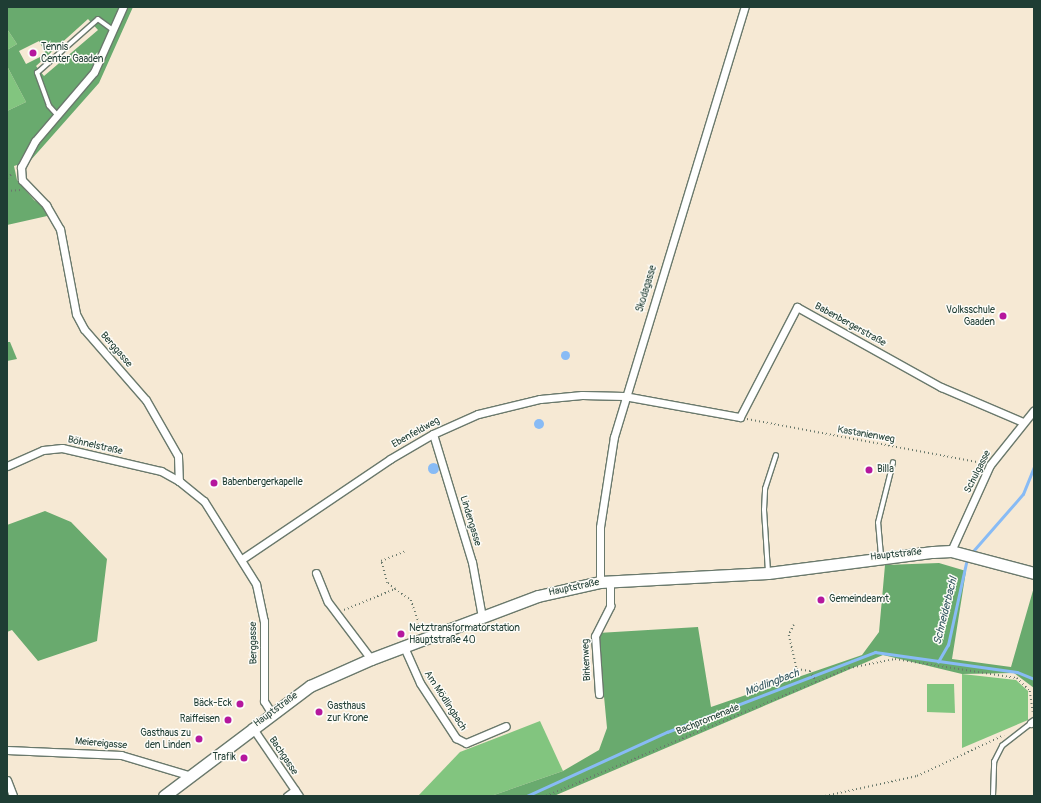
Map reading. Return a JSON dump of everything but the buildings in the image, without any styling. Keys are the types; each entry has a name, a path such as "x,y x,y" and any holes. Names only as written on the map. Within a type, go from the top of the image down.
{"main road":[{"name":"Hauptstraße","path":"164,796 271,712 310,686 371,659 538,596 605,582 768,573 881,558 951,551 1034,573"}],"street":[{"name":"Berggasse","path":"123,7 114,31 94,72 24,158 22,180 29,190 46,205 60,229 76,314 84,329 146,400 178,456 179,481 204,501 242,559 262,606 264,701 271,712"},
{"name":"Skodagasse","path":"605,582 600,527 614,437 624,396 745,7"},
{"name":"Babenbergerstraße","path":"740,417 797,307 941,387 1023,422"},
{"path":"624,396 740,417"},
{"name":"Ebenfeldweg","path":"242,559 433,434 478,414 540,399 624,396"},
{"name":"Schulgasse","path":"951,551 990,465 1034,410"},
{"name":"Lindengasse","path":"433,434 472,562 482,617"},
{"name":"Böhnelstraße","path":"7,466 43,450 62,448 161,472 179,481"},
{"path":"316,573 337,614 371,659"},
{"name":"Birkenweg","path":"599,694 595,636 610,606 605,582"},
{"name":"Am Mödlingbach","path":"404,646 420,683 456,738 466,743 506,726"},
{"name":"Bachgasse","path":"252,728 297,793"},
{"name":"Meiereigasse","path":"7,750 121,755 191,776"},
{"path":"7,780 13,796"},
{"path":"287,796 297,793"}],"lane":[{"path":"58,115 49,106 37,73 98,19 114,31"},
{"path":"768,573 764,510 765,488 776,456"},
{"path":"881,558 878,523 893,463"},
{"path":"993,796 994,762 1002,746 1032,722"}],"path":[{"path":"7,191 29,190"},
{"name":"Kastanienweg","path":"740,417 990,465"},
{"path":"406,550 380,561 387,583 411,600 425,638"},
{"path":"337,614 395,588"},
{"path":"794,625 790,636 797,670 812,673 817,684"},
{"name":"Bachpromenade","path":"546,796 817,684 849,668 895,659 1017,678 1030,691 1034,708 1032,722"},
{"path":"826,796 917,776 1010,733"}],"green space":[{"path":"7,7 133,7 99,83 30,161 14,166 17,180 34,200 56,214 7,225 7,111 26,102 7,66 7,50 17,44 7,29","holes":["88,19 98,30 44,76 36,66","39,41 46,54 26,64 19,51"]},
{"path":"7,29 17,44 7,50"},
{"path":"7,66 26,102 7,111"},
{"path":"7,342 10,342 17,359 7,361"},
{"path":"45,511 71,522 107,559 97,641 38,661 12,630 7,632 7,525"},
{"path":"939,563 966,571 952,659 1011,667 1034,587 1034,688 1014,673 962,674 883,655 554,796 491,796 563,771 599,750 607,728 598,633 698,627 711,707 862,655 879,632 885,565"},
{"path":"962,674 1016,680 1028,691 1028,720 962,748"},
{"path":"927,684 954,684 955,713 927,712"},
{"path":"540,721 563,771 491,796 418,796 460,752"}],"water":[{"path":"565,350 570,355 565,360 560,355"},
{"path":"539,419 544,424 539,429 534,424"},
{"path":"433,462 437,464 439,468 437,472 433,474 429,472 427,468 429,464"}],"waterway":[{"name":"Schneiderbachl","path":"974,550 1023,494 1034,467"},
{"name":"Schneiderbachl","path":"938,662 948,645 966,563"},
{"name":"Mödlingbach","path":"527,796 667,732 875,652 1017,672 1034,679"}],"place":[{"name":"Tennis Center Gaaden","path":"33,53"},
{"name":"Volksschule Gaaden","path":"1003,316"},
{"name":"Billa","path":"869,470"},
{"name":"Babenbergerkapelle","path":"214,483"},
{"name":"Gemeindeamt","path":"821,600"},
{"name":"Netztransformatorstation Hauptstraße 40","path":"401,634"},
{"name":"Bäck-Eck","path":"240,704"},
{"name":"Gasthaus zur Krone","path":"319,712"},
{"name":"Raiffeisen","path":"228,720"},
{"name":"Gasthaus zu den Linden","path":"199,739"},
{"name":"Trafik","path":"244,758"}]}
